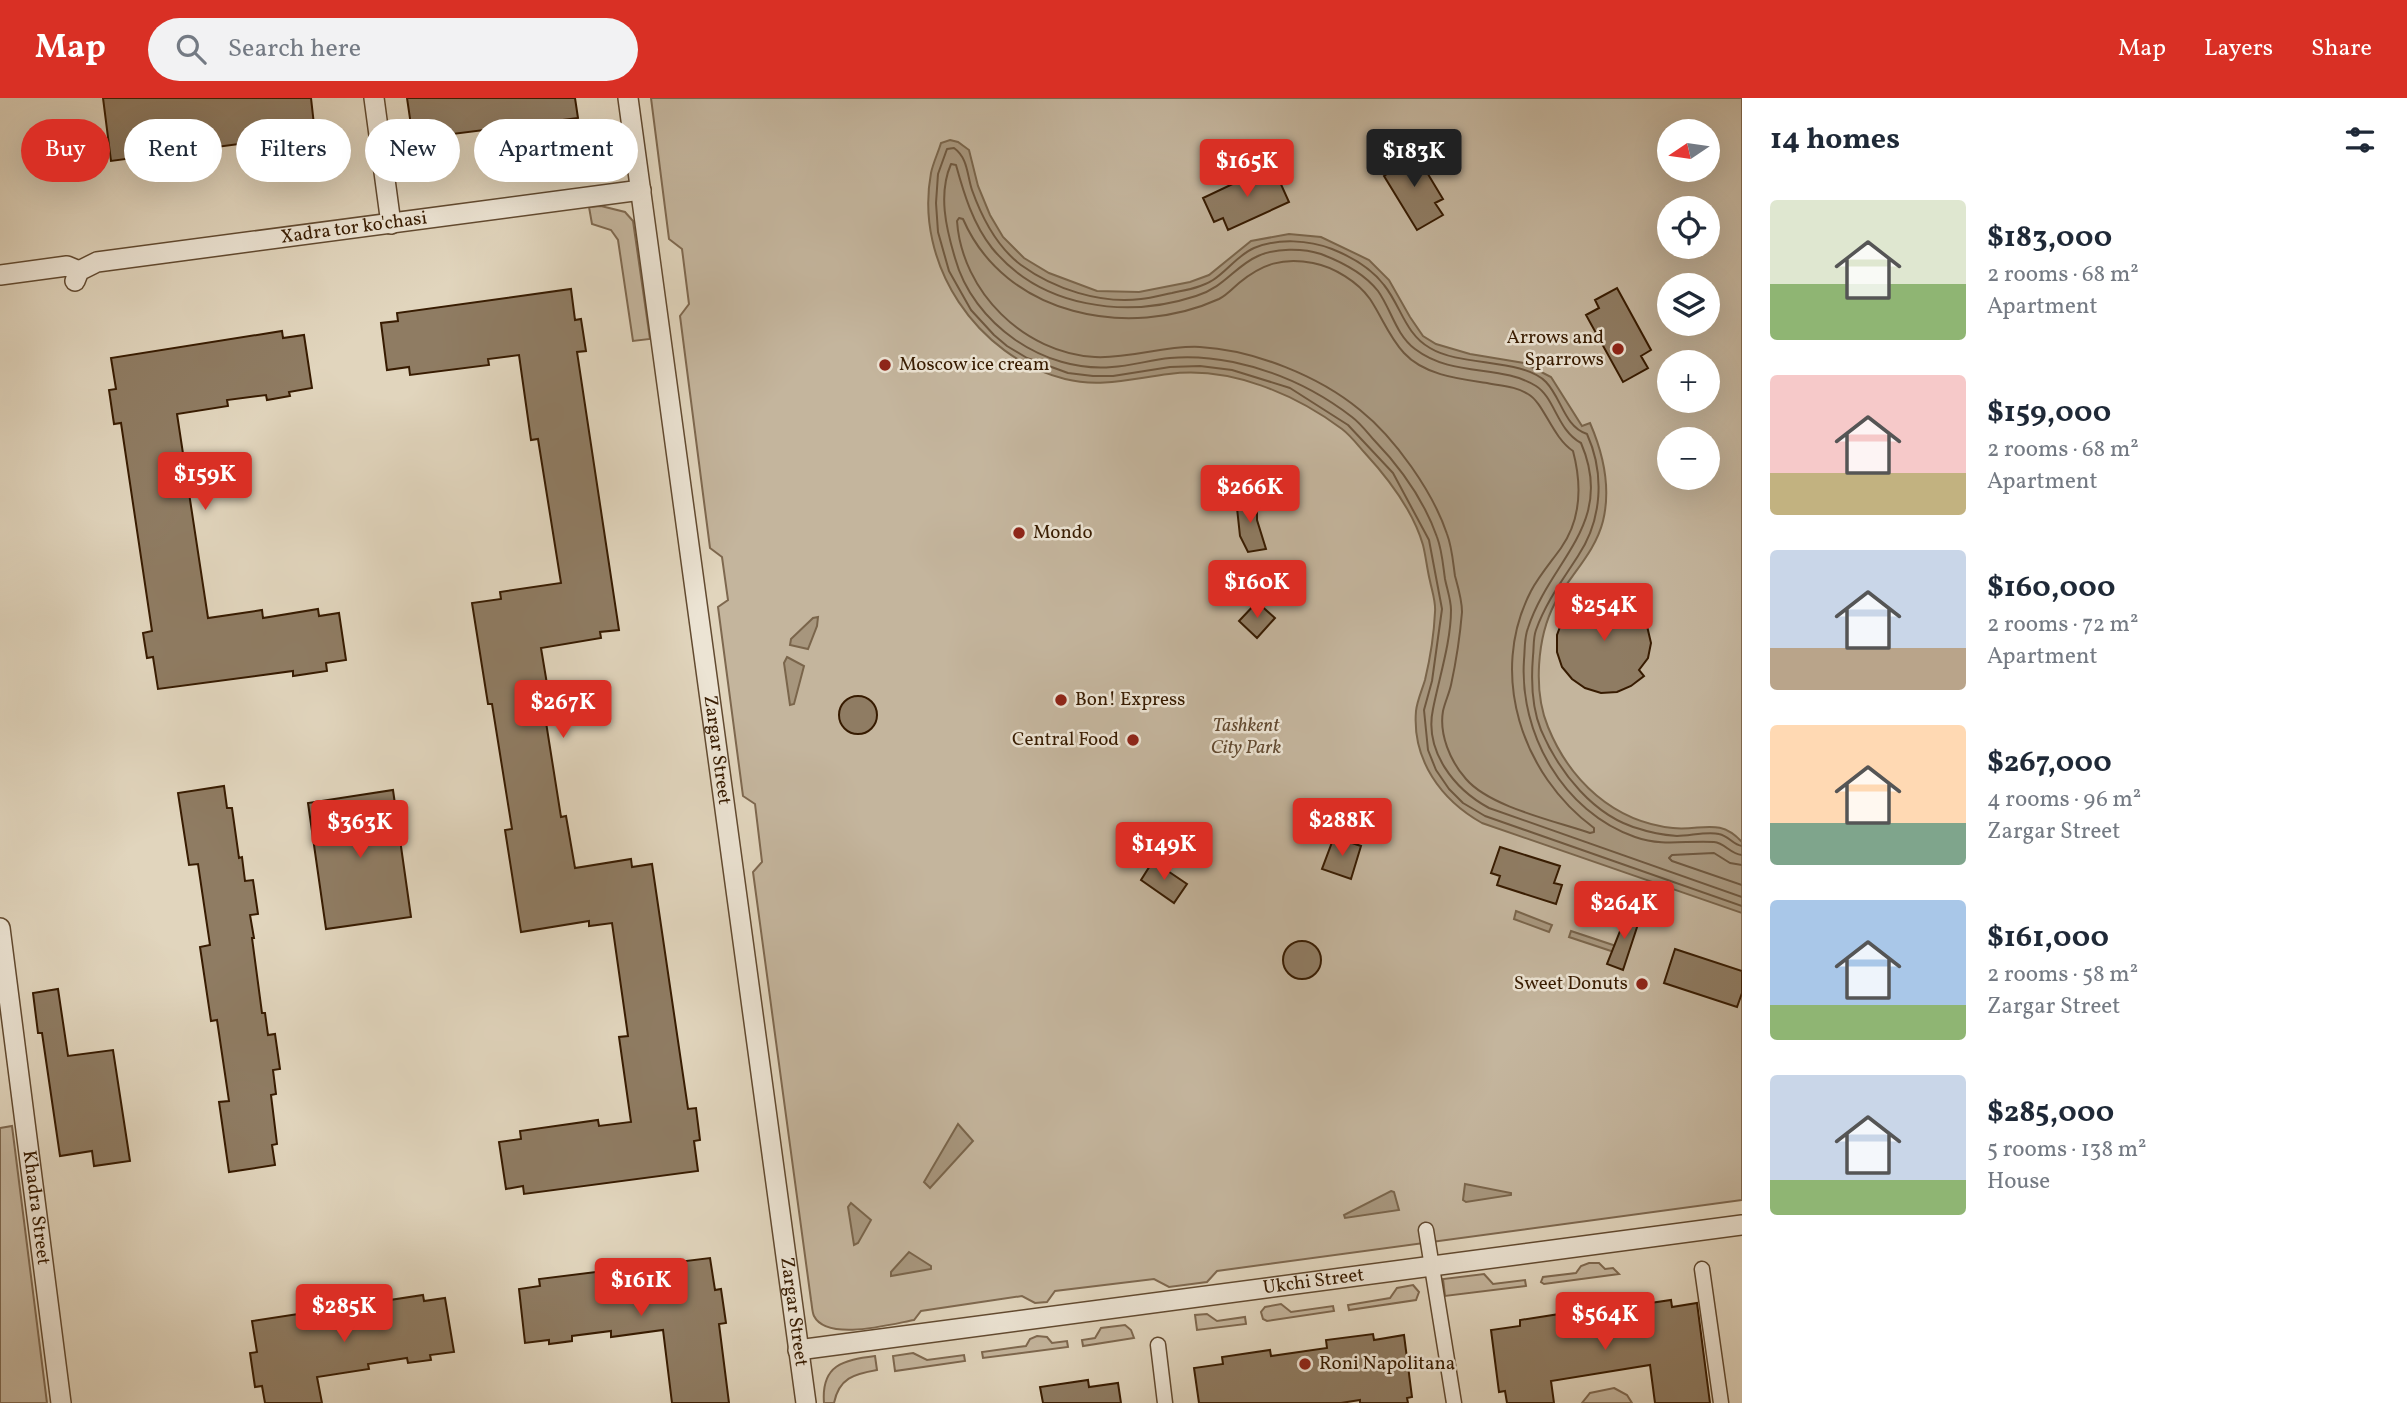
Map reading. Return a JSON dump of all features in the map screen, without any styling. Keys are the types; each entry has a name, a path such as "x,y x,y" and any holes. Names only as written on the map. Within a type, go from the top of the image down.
{"street":[{"path":"374,98 391,224"},
{"name":"Zargar Street","path":"628,98 806,1403"},
{"name":"Xadra tor ko'chasi","path":"0,275 67,266 77,276 97,262 110,260 640,190"},
{"name":"Khadra Street","path":"0,928 61,1403"},
{"path":"1432,1267 1742,1226"},
{"path":"1426,1230 1454,1403"},
{"name":"Ukchi Street","path":"798,1350 1432,1267"},
{"path":"1702,1269 1721,1403"},
{"path":"1158,1345 1165,1403"}],"green space":[{"name":"Tashkent City Park","path":"651,98 1742,98 1742,1200 1217,1271 1207,1282 1169,1287 1154,1279 1055,1291 1047,1302 1035,1303 1022,1296 921,1311 914,1320 876,1327 846,1330 821,1324 812,1310 753,872 762,862 755,804 743,796 718,607 728,600 722,557 710,548 680,316 689,304 682,249 669,239"},
{"path":"601,206 625,212 633,221 650,339 633,341 618,240 611,230 592,224 589,207"},
{"path":"12,1126 47,1403 0,1403 0,1128"},
{"path":"1599,1263 1605,1269 1613,1268 1619,1274 1544,1284 1541,1282 1543,1277 1576,1273 1581,1266"},
{"path":"1484,1274 1493,1284 1525,1280 1526,1286 1445,1296 1443,1279"},
{"path":"1413,1285 1419,1292 1416,1300 1349,1310 1348,1305 1390,1298 1397,1288"},
{"path":"1281,1304 1291,1312 1333,1306 1334,1311 1267,1321 1263,1319 1261,1312 1265,1307"},
{"path":"1207,1314 1217,1321 1245,1317 1246,1324 1197,1330 1195,1315"},
{"path":"1125,1325 1134,1338 1083,1346 1082,1340 1095,1338 1101,1328"},
{"path":"1037,1336 1047,1337 1052,1343 1067,1341 1068,1347 983,1358 982,1352 1026,1346 1030,1339"},
{"path":"913,1353 927,1360 964,1355 965,1361 895,1371 893,1356"},
{"path":"875,1356 877,1370 849,1379 840,1388 834,1403 824,1403 824,1390 830,1372 844,1363"},
{"path":"1614,1388 1627,1395 1632,1403 1582,1403 1590,1393"}],"water":[{"path":"950,140 969,150 978,186 1003,237 1024,258 1049,273 1097,291 1139,292 1190,282 1209,275 1251,241 1289,234 1321,237 1369,260 1389,280 1423,336 1436,344 1470,354 1524,363 1551,377 1582,426 1590,423 1602,458 1606,496 1599,533 1555,603 1544,632 1539,664 1543,713 1557,747 1569,765 1597,796 1613,808 1652,824 1673,828 1718,827 1734,834 1742,842 1742,913 1482,823 1454,803 1432,777 1419,746 1416,711 1430,655 1435,604 1419,532 1391,484 1342,429 1304,405 1261,385 1215,374 1192,373 1078,382 1033,368 1005,350 979,328 959,302 943,272 932,240 928,207 931,173 941,143"},
{"path":"818,617 808,649 790,645 791,639 813,618"},
{"path":"787,657 804,666 794,704 790,705 784,663"},
{"path":"1516,911 1552,925 1549,932 1514,919"},
{"path":"1571,931 1628,950 1626,956 1569,937"},
{"path":"958,1124 973,1141 930,1188 924,1182"},
{"path":"1465,1184 1511,1195 1466,1202 1463,1200"},
{"path":"1391,1191 1394,1192 1399,1210 1345,1218 1344,1215"},
{"path":"851,1203 871,1220 858,1243 854,1245 848,1207"},
{"path":"909,1252 931,1266 931,1269 891,1276 891,1272"}],"building":[{"path":"103,98 311,98 313,119 236,119 236,144 222,146 222,119 124,119 124,159 111,161 110,119 106,119"},
{"path":"407,98 575,98 578,118 474,119 474,131 460,133 460,119 410,119"},
{"path":"1411,146 1443,199 1435,203 1443,215 1417,230 1384,176 1396,168 1390,159"},
{"path":"1262,170 1265,176 1275,171 1289,202 1228,230 1223,218 1214,222 1203,198"},
{"path":"1617,288 1651,350 1641,356 1648,368 1623,382 1586,315 1599,308 1595,300"},
{"path":"571,289 575,320 581,319 586,351 577,352 619,630 600,632 601,638 541,648 549,696 542,697 561,817 566,816 575,868 631,859 632,867 652,864 688,1109 696,1108 700,1140 694,1141 698,1171 524,1194 523,1186 506,1189 499,1142 521,1139 520,1131 598,1120 599,1126 631,1122 619,1037 628,1036 612,923 589,926 589,921 521,932 505,830 512,829 472,603 501,599 500,592 561,583 538,439 531,440 519,355 488,359 489,365 410,375 409,367 387,370 381,323 398,321 397,313"},
{"path":"282,331 283,338 304,335 312,388 267,400 266,395 227,400 228,406 177,414 208,618 262,610 263,618 318,609 319,616 339,613 346,660 326,663 327,671 293,676 293,671 158,689 153,657 147,658 143,633 152,631 121,423 114,424 109,390 116,389 111,358"},
{"path":"1257,497 1257,520 1266,549 1248,552 1240,536 1237,508 1239,500"},
{"path":"1603,593 1620,595 1632,601 1647,626 1651,643 1648,658 1639,670 1644,676 1617,692 1601,693 1585,688 1572,679 1562,667 1557,652 1557,635 1563,619 1573,606 1587,597"},
{"path":"1257,602 1275,618 1257,638 1239,621"},
{"path":"858,696 871,702 877,715 871,728 858,734 845,728 839,715 845,702"},
{"path":"224,786 227,808 232,808 245,881 253,880 258,914 250,915 262,1013 265,1013 268,1035 275,1034 280,1069 273,1070 276,1094 271,1095 277,1144 272,1145 275,1165 229,1172 219,1102 229,1101 217,1020 211,1021 200,947 210,945 198,864 189,865 178,793"},
{"path":"393,790 411,917 326,929 308,803"},
{"path":"1334,837 1361,846 1351,879 1322,869"},
{"path":"1500,847 1560,866 1554,883 1562,885 1556,904 1497,885 1500,876 1491,873"},
{"path":"1153,861 1187,884 1174,903 1141,880"},
{"path":"1628,911 1641,915 1623,970 1607,964"},
{"path":"1302,941 1315,947 1321,960 1315,973 1302,979 1289,973 1283,960 1289,947"},
{"path":"1675,949 1742,971 1742,993 1737,1007 1664,983"},
{"path":"58,989 68,1056 113,1050 130,1161 94,1166 92,1151 60,1156 42,1033 38,1033 33,993"},
{"path":"710,1258 715,1290 721,1289 726,1323 719,1324 729,1403 672,1403 663,1330 611,1337 611,1331 572,1336 572,1341 525,1343 519,1289 540,1286 539,1279"},
{"path":"423,1295 424,1301 445,1298 454,1352 430,1355 431,1360 408,1363 407,1358 368,1364 369,1369 317,1377 322,1403 265,1403 262,1386 255,1387 250,1353 257,1352 252,1321"},
{"path":"1671,1300 1672,1307 1697,1303 1710,1403 1655,1403 1650,1365 1551,1381 1554,1403 1507,1403 1505,1391 1499,1392 1491,1330 1520,1326 1520,1320 1566,1313 1567,1321 1624,1313 1623,1307"},
{"path":"1373,1334 1374,1340 1404,1335 1412,1397 1407,1398 1408,1403 1360,1403 1360,1400 1341,1403 1199,1403 1194,1368 1223,1364 1222,1357 1270,1350 1271,1356 1327,1348 1326,1340"},
{"path":"1088,1380 1089,1387 1118,1383 1121,1403 1043,1403 1040,1387"}],"place":[{"name":"Arrows and Sparrows","path":"1618,349"},
{"name":"Moscow ice cream","path":"885,365"},
{"name":"Mondo","path":"1019,533"},
{"name":"Bon! Express","path":"1061,700"},
{"name":"Central Food","path":"1133,740"},
{"name":"Sweet Donuts","path":"1642,984"},
{"name":"Roni Napolitana","path":"1305,1364"}]}
